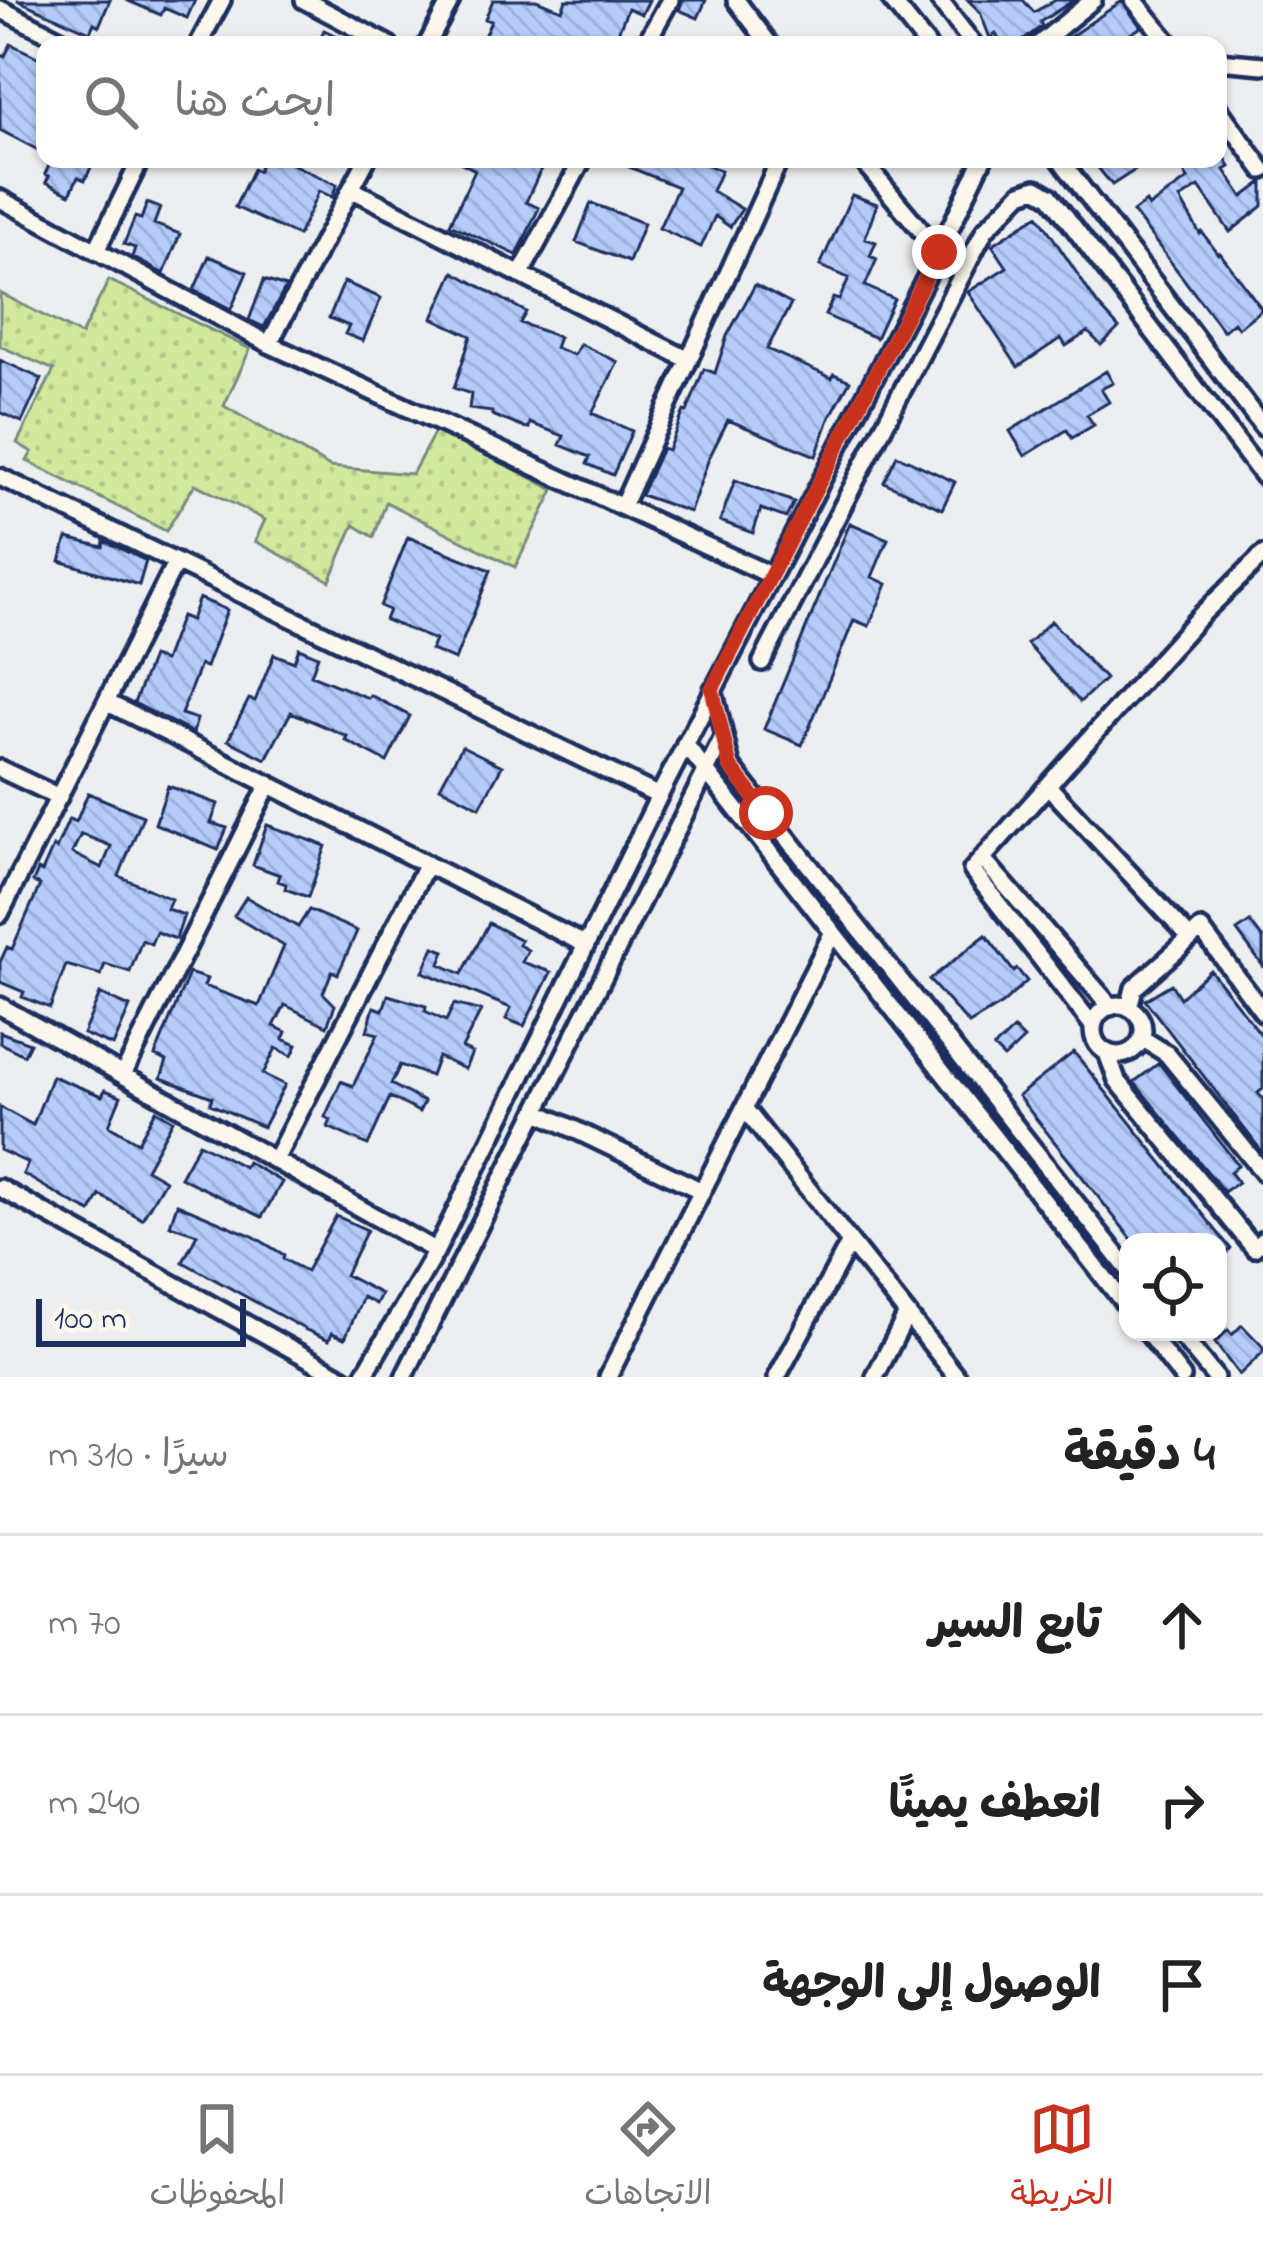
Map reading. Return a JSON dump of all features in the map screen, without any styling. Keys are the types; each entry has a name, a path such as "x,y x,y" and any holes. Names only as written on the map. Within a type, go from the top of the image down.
{"street":[{"path":"203,36 222,0"},
{"path":"304,0 372,36"},
{"path":"432,36 451,0"},
{"path":"650,36 670,0"},
{"path":"736,0 763,36"},
{"path":"891,0 920,36"},
{"path":"939,0 967,36"},
{"path":"1049,36 1093,0"},
{"path":"1134,0 1164,36"},
{"path":"9,7 57,36"},
{"path":"1227,62 1263,64"},
{"path":"1227,120 1263,170"},
{"path":"96,251 137,168"},
{"path":"269,344 362,168"},
{"path":"520,275 578,168"},
{"path":"622,507 776,168"},
{"path":"869,168 939,252"},
{"path":"362,1377 436,1251 712,689 979,168"},
{"path":"1067,168 1263,427"},
{"path":"763,662 986,230 1021,193 1036,188 1050,196 1263,476"},
{"path":"351,189 689,360"},
{"path":"0,199 269,344 770,575"},
{"path":"0,477 659,796"},
{"path":"978,864 1198,618 1263,555"},
{"path":"0,914 6,885 58,797 176,562"},
{"path":"712,689 730,766 1119,1258"},
{"path":"106,702 586,945"},
{"path":"404,1377 722,739"},
{"path":"685,744 1119,1297"},
{"path":"0,769 58,797"},
{"path":"123,1075 268,784"},
{"path":"1049,787 1190,938"},
{"path":"275,1160 427,864"},
{"path":"978,864 1111,1006"},
{"path":"978,864 1093,1026 1096,1042 1107,1053 1117,1079 1254,1247 1263,1240"},
{"path":"1129,1008 1134,988 1201,929 1263,1012"},
{"path":"608,1377 833,932"},
{"path":"0,1006 436,1251"},
{"path":"1093,1026 1111,1006 1129,1008 1139,1017 1142,1038 1167,1054 1263,1172"},
{"path":"1107,1053 1128,1053 1142,1038"},
{"path":"744,1108 957,1377"},
{"path":"538,1112 702,1191"},
{"path":"0,1188 342,1377"},
{"path":"777,1377 850,1242"},
{"path":"875,1377 907,1314"},
{"path":"1154,1341 1182,1377"},
{"path":"1186,1341 1216,1377"}],"green space":[{"path":"109,280 250,349 224,406 330,467 412,474 437,428 554,490 515,567 386,502 374,537 354,525 330,581 255,541 265,520 195,484 166,531 27,461 32,452 17,443 54,370 0,346 0,293 81,335"}],"building":[{"path":"17,0 110,0 99,26 94,23 90,32"},
{"path":"126,0 195,0 187,18 164,8 161,15"},
{"path":"493,0 536,0 562,10 566,0 649,0 642,14 628,8 619,36 484,36 491,21 485,19"},
{"path":"683,0 706,0 698,18 679,10"},
{"path":"968,0 1023,0 1034,12 1056,0 1074,0 1040,22 1042,26 1029,36 989,36 980,12"},
{"path":"1122,1 1141,27 1128,36 1071,36"},
{"path":"11,44 36,56 36,149 0,130 0,53 5,56"},
{"path":"1227,161 1230,167 1225,170 1243,197 1263,182 1263,206 1230,232 1199,187 1180,199 1200,234 1262,309 1238,328 1234,322 1223,331 1133,212 1146,202 1149,207 1188,179 1181,168 1227,168"},
{"path":"48,168 91,168 85,180 78,177 70,194 46,182 49,176 45,174"},
{"path":"301,168 337,185 332,197 319,191 298,236 235,207 253,169"},
{"path":"471,168 541,169 526,202 539,208 517,255 450,224 475,170"},
{"path":"632,168 714,168 721,171 712,191 742,209 730,227 715,216 701,247 659,228 678,187"},
{"path":"1098,168 1138,168 1112,185"},
{"path":"852,195 877,204 865,238 876,242 870,256 877,259 865,286 894,299 876,338 825,315 849,278 820,266"},
{"path":"147,203 160,208 154,224 180,234 164,274 132,257 135,248 124,244 135,217 141,219"},
{"path":"591,203 644,223 629,262 576,242"},
{"path":"1038,215 1098,305 1119,328 1101,345 1088,332 1066,346 1061,338 1018,367 968,292 1007,267 992,245"},
{"path":"209,256 247,272 231,309 194,290"},
{"path":"454,272 526,312 520,323 559,337 555,348 574,355 580,344 618,362 592,413 632,431 613,475 587,464 590,457 560,445 564,436 469,409 471,394 454,388 471,336 433,318"},
{"path":"264,280 286,287 264,327 249,320"},
{"path":"344,282 381,298 363,341 345,334 349,326 329,318"},
{"path":"755,285 791,304 767,349 832,378 834,374 850,381 816,456 728,420 690,512 641,495 662,448 668,450 687,412 704,369 715,373 727,336"},
{"path":"0,360 42,379 22,422 0,412"},
{"path":"1106,371 1113,383 1101,389 1109,402 1087,415 1094,425 1072,438 1067,430 1025,456 1010,431"},
{"path":"897,455 955,482 942,509 884,482"},
{"path":"735,480 794,502 786,518 761,509 753,533 720,521"},
{"path":"850,523 888,539 872,577 887,584 869,626 854,620 802,745 764,729"},
{"path":"408,537 491,570 455,660 431,650 435,640 385,620 389,610 380,606"},
{"path":"67,538 103,547 104,541 146,561 139,585 60,561"},
{"path":"199,598 227,610 206,667 200,665 181,714 197,719 193,733 134,703 152,657 164,661 181,616 191,620"},
{"path":"1051,621 1105,679 1080,702 1027,644"},
{"path":"299,648 318,656 311,675 370,695 410,716 387,762 345,740 347,736 291,712 266,759 228,740 249,699 255,701 274,654 294,662"},
{"path":"462,746 502,766 480,807 440,787"},
{"path":"168,786 218,804 211,823 227,828 218,850 155,824"},
{"path":"88,793 143,816 119,876 171,899 167,909 184,915 176,939 156,932 151,944 142,940 130,972 105,964 101,975 66,965 50,1008 0,982 0,962 7,947 12,949 40,885 33,882 38,870 42,872 53,847 56,849 69,819 76,822","holes":["81,834 111,846 102,868 72,853"]},
{"path":"267,825 326,846 308,897 285,889 286,884 278,881 280,875 253,865"},
{"path":"246,897 298,927 309,910 357,931 338,974 332,971 323,993 335,1005 327,1026 285,1005 274,1026 286,1032 283,1039 297,1045 292,1056 276,1048 263,1074 285,1085 263,1127 210,1104 212,1097 161,1078 167,1061 155,1056 189,973 207,979 204,986 259,1006 284,946 234,916"},
{"path":"1250,922 1263,939 1263,966 1237,931"},
{"path":"489,923 521,940 519,945 528,950 522,962 551,972 524,1026 506,1019 511,1008 423,972 434,947 445,951 440,964 462,974"},
{"path":"986,935 1014,972 1017,969 1027,981 969,1024 929,980"},
{"path":"1210,970 1263,1037 1263,1089 1258,1093 1263,1099 1263,1153 1145,1000 1171,984 1180,998"},
{"path":"100,994 130,1007 113,1046 83,1034"},
{"path":"388,995 426,1006 425,1011 446,1021 454,1004 481,1011 462,1048 472,1053 465,1069 438,1057 431,1076 400,1065 391,1084 424,1102 419,1112 390,1097 368,1145 328,1127 331,1120 325,1117 341,1081 353,1086 378,1034 367,1031 374,1007 383,1010"},
{"path":"1014,1029 1024,1039 1004,1058 994,1048"},
{"path":"0,1032 30,1043 24,1055 0,1043"},
{"path":"1074,1052 1218,1233 1127,1233 1018,1096"},
{"path":"1159,1063 1238,1165 1230,1172 1238,1182 1224,1192 1134,1082"},
{"path":"52,1076 102,1096 105,1090 121,1096 109,1125 138,1142 156,1110 173,1120 146,1169 165,1180 142,1219 100,1195 91,1212 23,1174 28,1163 0,1150 0,1107 33,1125"},
{"path":"199,1143 282,1182 262,1217 180,1177"},
{"path":"177,1204 253,1236 306,1271 336,1216 367,1230 345,1275 381,1294 376,1304 363,1297 345,1338 332,1333 329,1340 306,1330 183,1262 197,1234 170,1225"},
{"path":"1242,1325 1263,1347 1239,1375 1215,1343 1227,1341 1228,1330 1232,1335"}],"route":[{"path":"766,813 730,766 712,689 939,252"}]}
